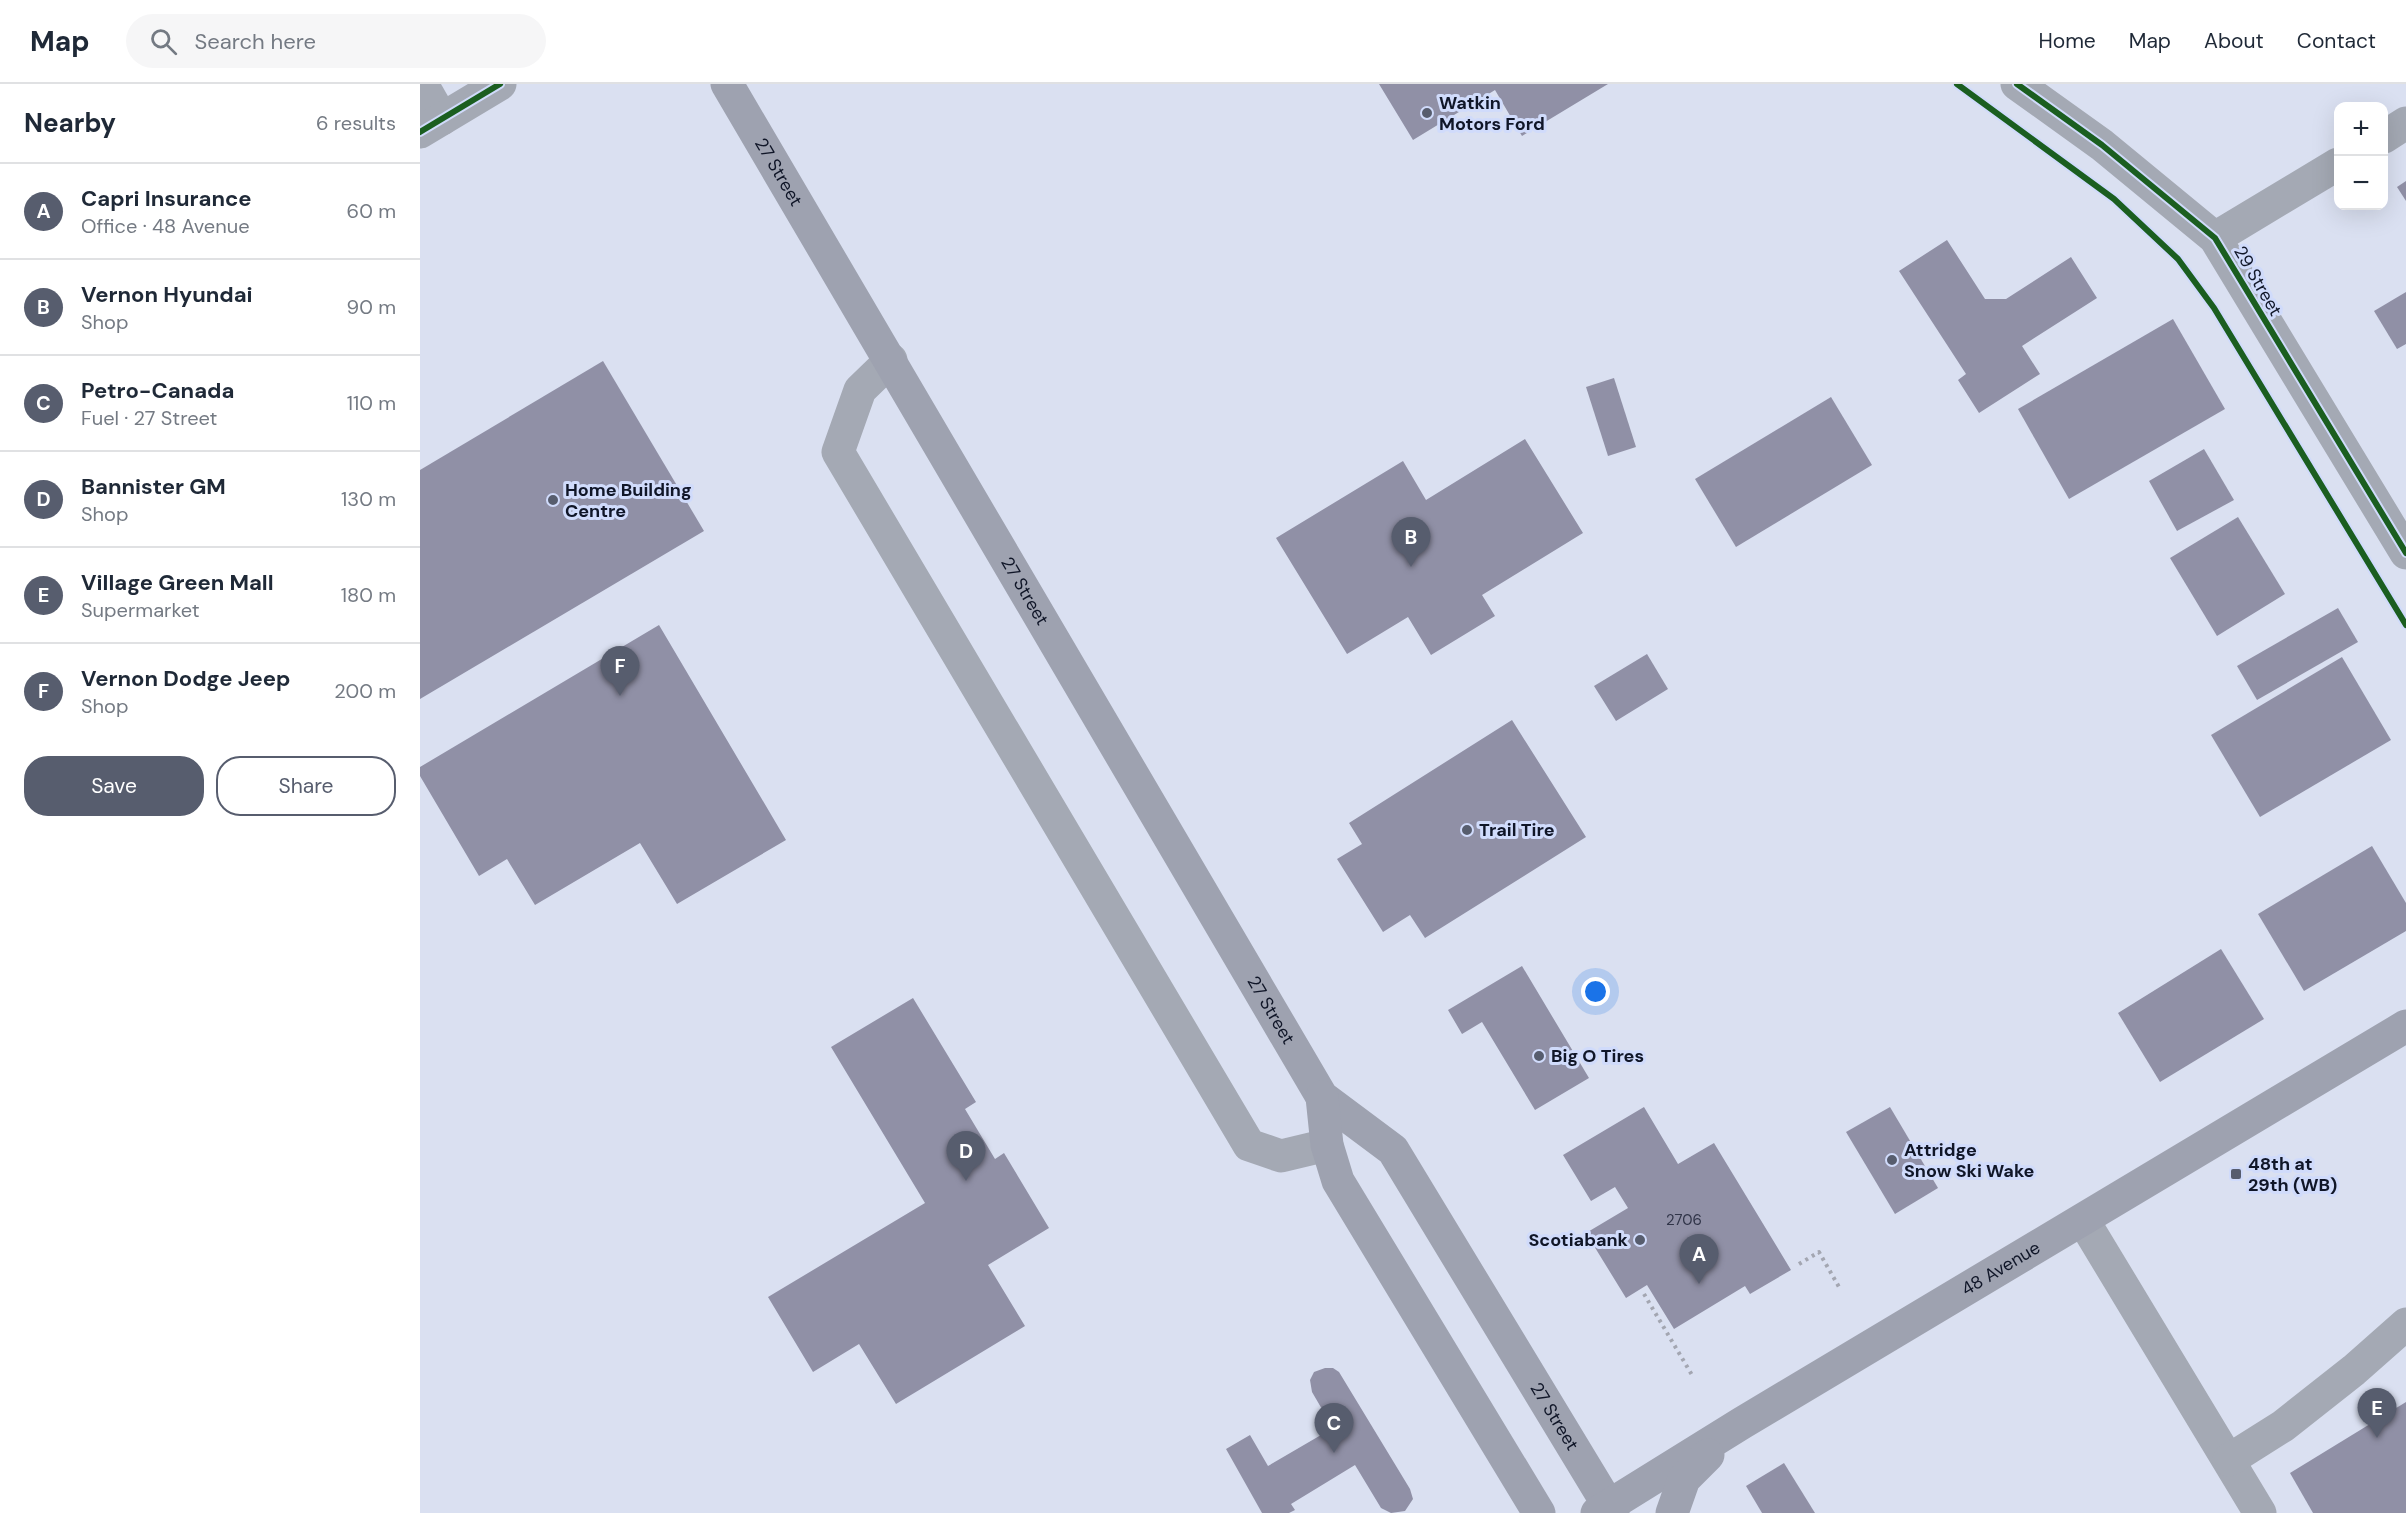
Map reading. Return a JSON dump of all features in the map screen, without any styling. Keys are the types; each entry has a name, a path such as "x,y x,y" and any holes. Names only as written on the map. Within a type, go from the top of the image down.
{"main road":[{"name":"27 Street","path":"727,84 1322,1097 1393,1150 1607,1511"},
{"name":"48 Avenue","path":"1607,1511 1742,1423 2406,1026"},
{"name":"27 Street","path":"1322,1097 1327,1145 1338,1181 1539,1513"},
{"path":"1672,1513 1684,1479 1742,1423"}],"street":[{"path":"422,84 431,125 500,84"},
{"name":"29 Street","path":"2017,84 2102,145 2215,238 2406,553"},
{"path":"2388,134 2406,123"},
{"path":"2215,238 2334,166"},
{"path":"891,360 860,390 838,452 1249,1145 1281,1156 1327,1145"},
{"path":"2083,1220 2260,1513"},
{"path":"2229,1460 2283,1426 2406,1324"}],"path":[{"path":"1799,1264 1818,1252 1839,1287"},
{"path":"1644,1294 1692,1375"}],"building":[{"name":"Watkin Motors Ford","path":"1379,84 1608,84 1522,136 1495,90 1413,140"},
{"path":"2406,181 2406,201 2397,187"},
{"path":"1947,240 1985,299 2006,299 2071,257 2097,298 2022,346 2040,374 1979,413 1958,380 1966,374 1899,271"},
{"path":"2406,292 2406,344 2397,349 2374,311"},
{"path":"2173,319 2225,409 2069,499 2018,409"},
{"name":"Home Building Centre","path":"603,361 704,531 420,699 420,470"},
{"path":"1614,378 1636,447 1608,456 1586,387"},
{"path":"1831,397 1872,465 1736,547 1695,479"},
{"path":"1525,439 1583,533 1482,595 1495,616 1431,655 1408,617 1347,654 1276,538 1403,461 1426,500"},
{"path":"2204,449 2234,500 2177,531 2149,481"},
{"path":"2238,517 2285,594 2217,636 2170,558"},
{"path":"2338,608 2358,642 2257,700 2237,666"},
{"path":"659,625 786,840 677,904 640,843 535,905 507,859 479,876 420,776 420,767"},
{"path":"1647,654 1668,689 1616,721 1594,686"},
{"path":"2342,657 2391,740 2260,817 2211,735"},
{"name":"Trail Tire","path":"1512,720 1586,837 1425,938 1410,915 1383,932 1337,859 1362,844 1349,823"},
{"path":"2372,846 2406,903 2406,931 2304,991 2258,914"},
{"path":"2221,949 2264,1019 2160,1082 2118,1013"},
{"name":"Big O Tires","path":"1522,966 1589,1078 1535,1110 1482,1022 1462,1034 1448,1010"},
{"path":"913,998 976,1102 965,1109 995,1159 1004,1153 1049,1228 988,1265 1025,1326 896,1404 859,1344 813,1372 768,1297 925,1203 831,1047"},
{"path":"1644,1107 1678,1164 1714,1143 1791,1270 1750,1294 1745,1286 1674,1329 1647,1285 1626,1298 1586,1233 1628,1208 1615,1187 1591,1201 1563,1155"},
{"name":"Attridge Snow Ski Wake","path":"1890,1107 1938,1188 1895,1214 1846,1132"},
{"path":"1333,1368 1339,1372 1410,1489 1413,1499 1405,1511 1391,1513 1381,1508 1355,1465 1291,1504 1295,1510 1289,1513 1262,1513 1226,1449 1250,1435 1268,1466 1333,1428 1312,1392 1310,1380 1314,1372"},
{"path":"2406,1402 2406,1513 2313,1513 2290,1473"},
{"path":"1784,1463 1815,1513 1762,1513 1746,1486"}],"cycle path":[{"path":"420,132 500,84"},
{"path":"1957,84 2114,199 2178,259 2214,308 2406,625"},
{"path":"2017,84 2102,145 2215,238 2406,553"}],"place":[{"name":"Watkin Motors Ford","path":"1427,113"},
{"name":"Home Building Centre","path":"553,500"},
{"name":"Vernon Hyundai","path":"1411,567"},
{"name":"Vernon Dodge Jeep","path":"620,696"},
{"name":"Trail Tire","path":"1467,830"},
{"name":"Big O Tires","path":"1539,1056"},
{"name":"Attridge Snow Ski Wake","path":"1892,1160"},
{"name":"48th at 29th (WB)","path":"2236,1174"},
{"name":"Bannister GM","path":"966,1181"},
{"name":"Scotiabank","path":"1640,1240"},
{"name":"Capri Insurance","path":"1699,1284"},
{"name":"Village Green Mall","path":"2377,1438"},
{"name":"Petro-Canada","path":"1334,1453"}]}
